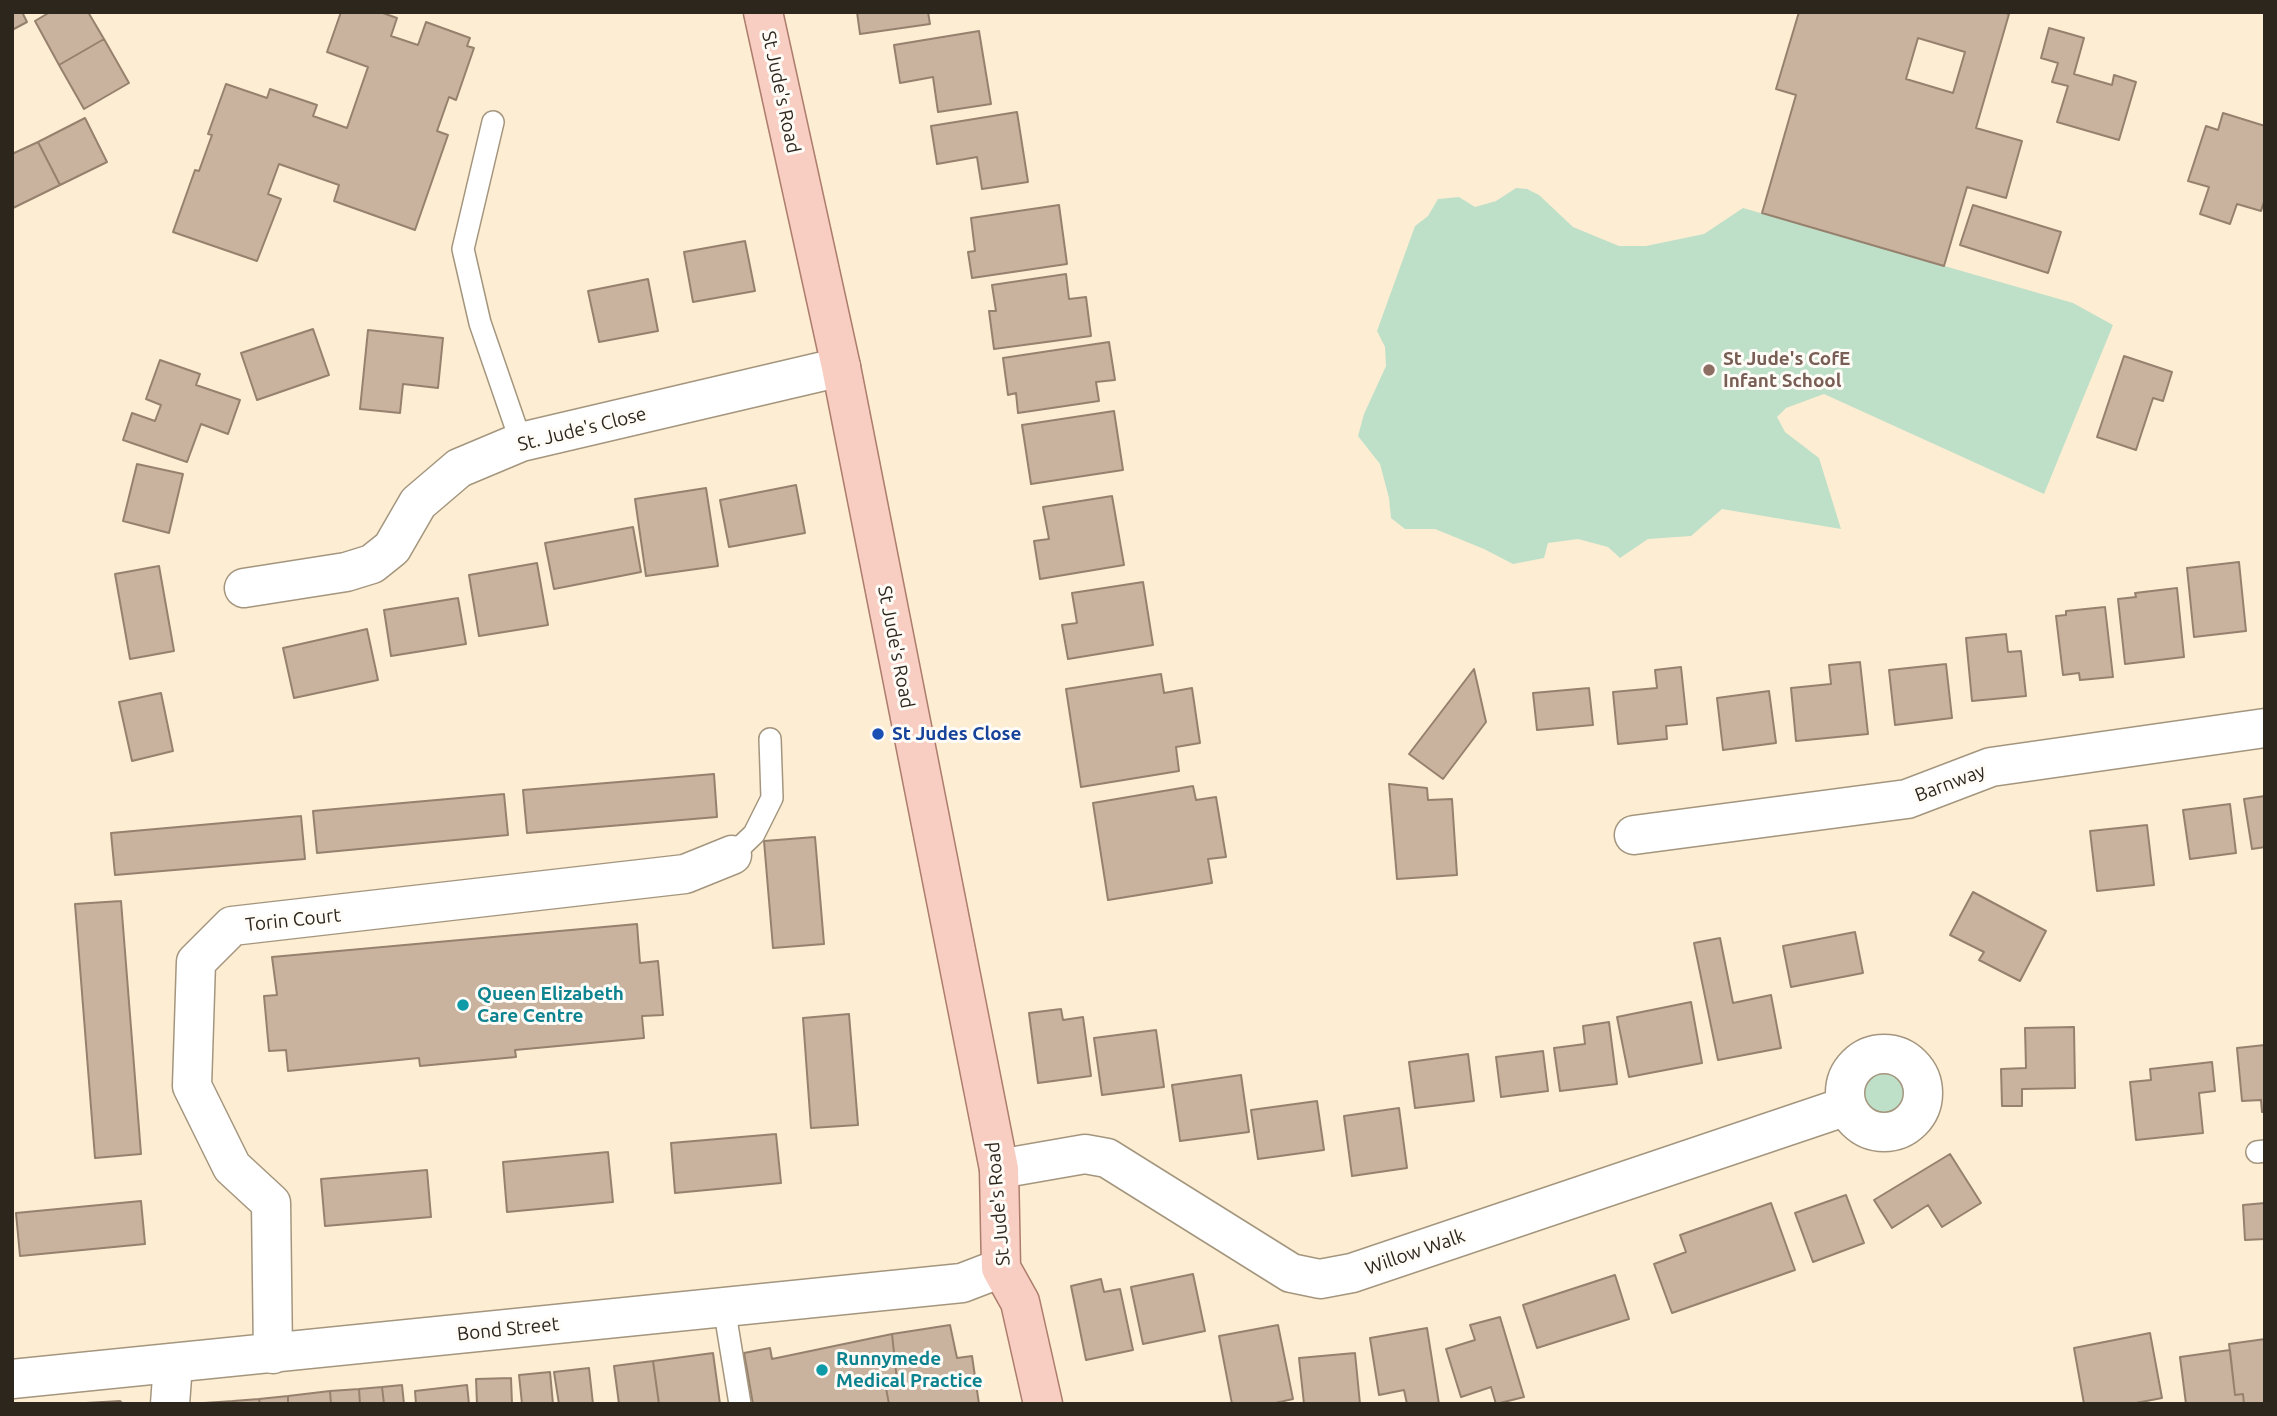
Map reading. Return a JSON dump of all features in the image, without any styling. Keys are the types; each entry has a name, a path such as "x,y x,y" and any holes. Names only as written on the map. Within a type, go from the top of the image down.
{"main road":[{"name":"St Jude's Road","path":"763,12 841,367 999,1169 1001,1268 1020,1302 1029,1332 1043,1404"}],"street":[{"name":"St. Jude's Close","path":"244,588 346,572 372,564 392,548 418,503 459,468 521,442 841,367"},
{"name":"Barnway","path":"1634,835 1907,799 1991,766 2265,727"},
{"name":"Torin Court","path":"273,1354 271,1203 232,1167 192,1086 196,962 232,926 685,874 732,855"},
{"name":"Willow Walk","path":"999,1169 1085,1154 1107,1158 1291,1273 1320,1279 1352,1273 1847,1107"},
{"name":"Bond Street","path":"12,1380 962,1283 1001,1268"},
{"path":"170,1404 173,1364"}],"lane":[{"path":"493,122 463,249 480,323 521,442"},
{"path":"732,855 754,834 772,798 770,739"},
{"path":"724,1307 740,1404"}],"green space":[{"path":"1516,188 1527,189 1539,195 1573,227 1619,246 1646,246 1704,234 1743,208 2073,303 2113,325 2044,494 1824,394 1786,408 1777,417 1785,432 1819,458 1841,529 1722,509 1691,536 1648,539 1620,558 1608,547 1578,539 1548,543 1544,558 1513,564 1435,529 1405,529 1391,518 1380,464 1358,436 1364,414 1386,366 1385,347 1377,331 1415,226 1428,216 1438,199 1459,197 1475,207 1496,201"},
{"path":"1884,1069 1901,1076 1908,1093 1901,1110 1884,1117 1867,1110 1860,1093 1867,1076"}],"building":[{"path":"12,12 22,12 27,22 12,30"},
{"path":"50,12 88,12 104,39 59,65 35,21"},
{"path":"341,12 380,12 397,18 391,36 418,45 426,22 470,38 467,46 474,48 456,100 449,97 437,131 448,135 415,230 334,201 339,185 279,164 268,194 281,199 257,261 173,232 195,170 199,171 212,135 208,134 226,84 267,98 270,89 317,105 313,116 347,128 368,67 327,52"},
{"path":"857,12 928,12 930,24 860,34"},
{"path":"1799,12 2009,14 1976,128 2022,141 2006,198 1967,187 1944,266 1762,213 1796,95 1776,89","holes":["1918,38 1965,52 1953,93 1906,79"]},
{"path":"2049,28 2084,38 2074,74 2112,85 2114,75 2136,82 2119,140 2057,122 2068,86 2052,82 2058,63 2041,58"},
{"path":"979,31 991,104 938,112 933,77 900,83 894,45"},
{"path":"104,39 129,83 84,109 59,65"},
{"path":"1017,112 1028,182 982,189 977,157 937,164 931,126"},
{"path":"2223,113 2265,126 2265,199 2261,211 2237,204 2230,224 2200,214 2209,187 2188,181 2206,126 2218,130"},
{"path":"85,118 107,162 60,185 38,142"},
{"path":"38,142 60,185 13,208 12,154"},
{"path":"1059,205 1067,264 972,278 968,252 975,251 971,218"},
{"path":"1973,205 2061,232 2048,273 1960,245"},
{"path":"745,241 755,291 693,302 684,252"},
{"path":"1066,274 1069,299 1086,297 1091,336 994,349 989,311 996,311 992,285"},
{"path":"648,279 658,331 599,342 588,291"},
{"path":"313,329 329,375 257,400 241,353"},
{"path":"368,330 443,338 438,388 403,384 400,413 360,409"},
{"path":"1109,342 1115,380 1096,382 1099,401 1018,413 1016,393 1008,395 1003,358"},
{"path":"2124,356 2172,372 2163,401 2153,398 2136,450 2097,437"},
{"path":"160,360 200,374 196,385 240,400 228,434 201,424 187,462 123,440 132,413 155,421 161,405 146,399"},
{"path":"1114,411 1123,470 1031,484 1022,425"},
{"path":"137,464 183,474 169,533 123,521"},
{"path":"796,485 805,533 729,547 720,500"},
{"path":"706,488 718,566 646,576 635,499"},
{"path":"1112,496 1124,565 1040,579 1034,541 1049,539 1043,507"},
{"path":"633,527 641,572 554,589 545,543"},
{"path":"2239,562 2246,631 2194,637 2187,568"},
{"path":"537,563 548,625 479,636 469,575"},
{"path":"159,566 174,651 130,659 115,574"},
{"path":"1143,582 1153,645 1068,659 1062,625 1077,623 1072,593"},
{"path":"2177,588 2184,657 2125,664 2118,599 2136,597 2135,593"},
{"path":"458,598 466,644 391,656 384,610"},
{"path":"2105,607 2113,677 2080,680 2079,673 2063,675 2056,616 2066,615 2066,611"},
{"path":"367,629 378,680 294,698 283,648"},
{"path":"2006,634 2008,652 2021,651 2026,696 1972,701 1966,638"},
{"path":"1860,662 1868,734 1796,741 1791,688 1831,684 1829,665"},
{"path":"1946,664 1952,718 1895,725 1889,670"},
{"path":"1681,667 1687,724 1666,726 1667,739 1618,744 1613,692 1657,688 1655,670"},
{"path":"1474,669 1486,722 1443,779 1409,754"},
{"path":"1161,674 1164,693 1192,688 1200,743 1176,747 1179,771 1081,787 1066,689"},
{"path":"1589,688 1593,725 1537,730 1533,693"},
{"path":"1769,691 1776,743 1723,750 1717,698"},
{"path":"161,693 173,751 132,761 119,702"},
{"path":"714,774 717,817 527,833 523,790"},
{"path":"1389,784 1427,788 1428,800 1452,799 1457,875 1397,879"},
{"path":"1193,786 1196,800 1216,797 1226,857 1208,859 1212,883 1108,900 1093,803"},
{"path":"504,794 508,835 317,853 313,811"},
{"path":"2265,796 2265,847 2252,849 2244,799"},
{"path":"2230,804 2236,853 2190,859 2183,810"},
{"path":"301,816 305,859 115,875 111,833"},
{"path":"2147,825 2154,885 2097,891 2090,831"},
{"path":"815,837 824,944 773,948 764,841"},
{"path":"1973,892 2046,931 2020,981 1979,960 1984,952 1950,935"},
{"path":"121,901 141,1154 95,1158 75,904"},
{"name":"Queen Elizabeth Care Centre","path":"637,924 640,963 658,961 663,1015 642,1016 644,1038 515,1050 516,1057 420,1066 419,1058 288,1071 286,1050 269,1051 264,996 277,995 272,957"},
{"path":"1855,932 1863,973 1791,987 1783,946"},
{"path":"1720,938 1733,1003 1771,995 1781,1048 1718,1060 1694,943"},
{"path":"1691,1002 1702,1063 1629,1077 1617,1017"},
{"path":"1061,1009 1063,1020 1083,1017 1091,1076 1038,1083 1029,1013"},
{"path":"849,1014 858,1125 811,1128 803,1018"},
{"path":"1609,1022 1617,1084 1560,1091 1554,1048 1585,1044 1583,1026"},
{"path":"2074,1027 2075,1088 2022,1089 2022,1106 2002,1106 2001,1069 2026,1068 2025,1028"},
{"path":"1156,1030 1164,1087 1102,1095 1094,1038"},
{"path":"2265,1045 2265,1112 2262,1112 2261,1100 2242,1101 2237,1048"},
{"path":"1543,1051 1548,1091 1501,1097 1496,1057"},
{"path":"1468,1054 1474,1101 1415,1108 1409,1062"},
{"path":"2212,1062 2215,1091 2199,1093 2203,1133 2136,1140 2130,1082 2151,1080 2150,1069"},
{"path":"1241,1075 1249,1132 1180,1141 1172,1085"},
{"path":"1317,1101 1324,1150 1258,1159 1251,1110"},
{"path":"1399,1108 1407,1168 1352,1176 1344,1116"},
{"path":"776,1134 781,1183 675,1193 671,1143"},
{"path":"608,1152 613,1202 507,1212 503,1162"},
{"path":"1950,1154 1981,1203 1942,1227 1928,1205 1892,1228 1874,1200"},
{"path":"427,1170 431,1217 325,1226 321,1179"},
{"path":"1846,1195 1864,1243 1813,1262 1795,1213"},
{"path":"141,1201 145,1244 20,1256 16,1213"},
{"path":"1771,1203 1795,1270 1672,1313 1654,1264 1686,1252 1680,1235"},
{"path":"2265,1203 2265,1239 2245,1240 2243,1205"},
{"path":"1193,1274 1205,1331 1143,1344 1131,1287"},
{"path":"1615,1275 1629,1319 1537,1348 1523,1305"},
{"path":"1101,1279 1104,1292 1120,1289 1133,1350 1086,1360 1071,1286"},
{"path":"1500,1317 1524,1397 1496,1404 1491,1387 1461,1397 1446,1349 1475,1340 1470,1325"},
{"path":"950,1325 957,1358 972,1356 979,1404 889,1404 885,1383 897,1381 892,1334"},
{"path":"1278,1325 1293,1399 1271,1404 1232,1404 1219,1336"},
{"path":"1427,1328 1439,1404 1407,1404 1404,1390 1379,1395 1370,1338"},
{"path":"2150,1333 2162,1398 2131,1404 2084,1404 2074,1348"},
{"name":"Runnymede Medical Practice","path":"892,1334 897,1381 885,1383 889,1404 753,1404 744,1353 770,1348 772,1359"},
{"path":"2265,1339 2265,1404 2244,1404 2243,1394 2235,1395 2229,1344"},
{"path":"2230,1350 2235,1395 2243,1394 2244,1404 2186,1404 2180,1357"},
{"path":"713,1353 720,1404 659,1404 653,1361"},
{"path":"1355,1353 1360,1404 1304,1404 1299,1358"},
{"path":"653,1361 659,1404 619,1404 614,1366"},
{"path":"589,1368 593,1404 559,1404 554,1372"},
{"path":"550,1372 553,1404 522,1404 519,1375"},
{"path":"511,1378 512,1404 477,1404 476,1379"},
{"path":"402,1385 404,1404 384,1404 382,1387"},
{"path":"467,1385 469,1404 416,1404 415,1391"},
{"path":"382,1387 384,1404 360,1404 359,1389"},
{"path":"359,1389 360,1404 331,1404 330,1391"},
{"path":"330,1391 331,1404 288,1404 288,1396"},
{"path":"288,1396 288,1404 260,1404 259,1399"},
{"path":"259,1399 260,1404 233,1404 233,1401"},
{"path":"120,1401 123,1404 86,1404 86,1403"},
{"path":"233,1401 233,1404 204,1404 204,1403"}],"place":[{"name":"St Jude's CofE Infant School","path":"1709,370"},
{"name":"St Judes Close","path":"878,734"},
{"name":"Queen Elizabeth Care Centre","path":"463,1005"},
{"name":"Runnymede Medical Practice","path":"822,1370"}]}
